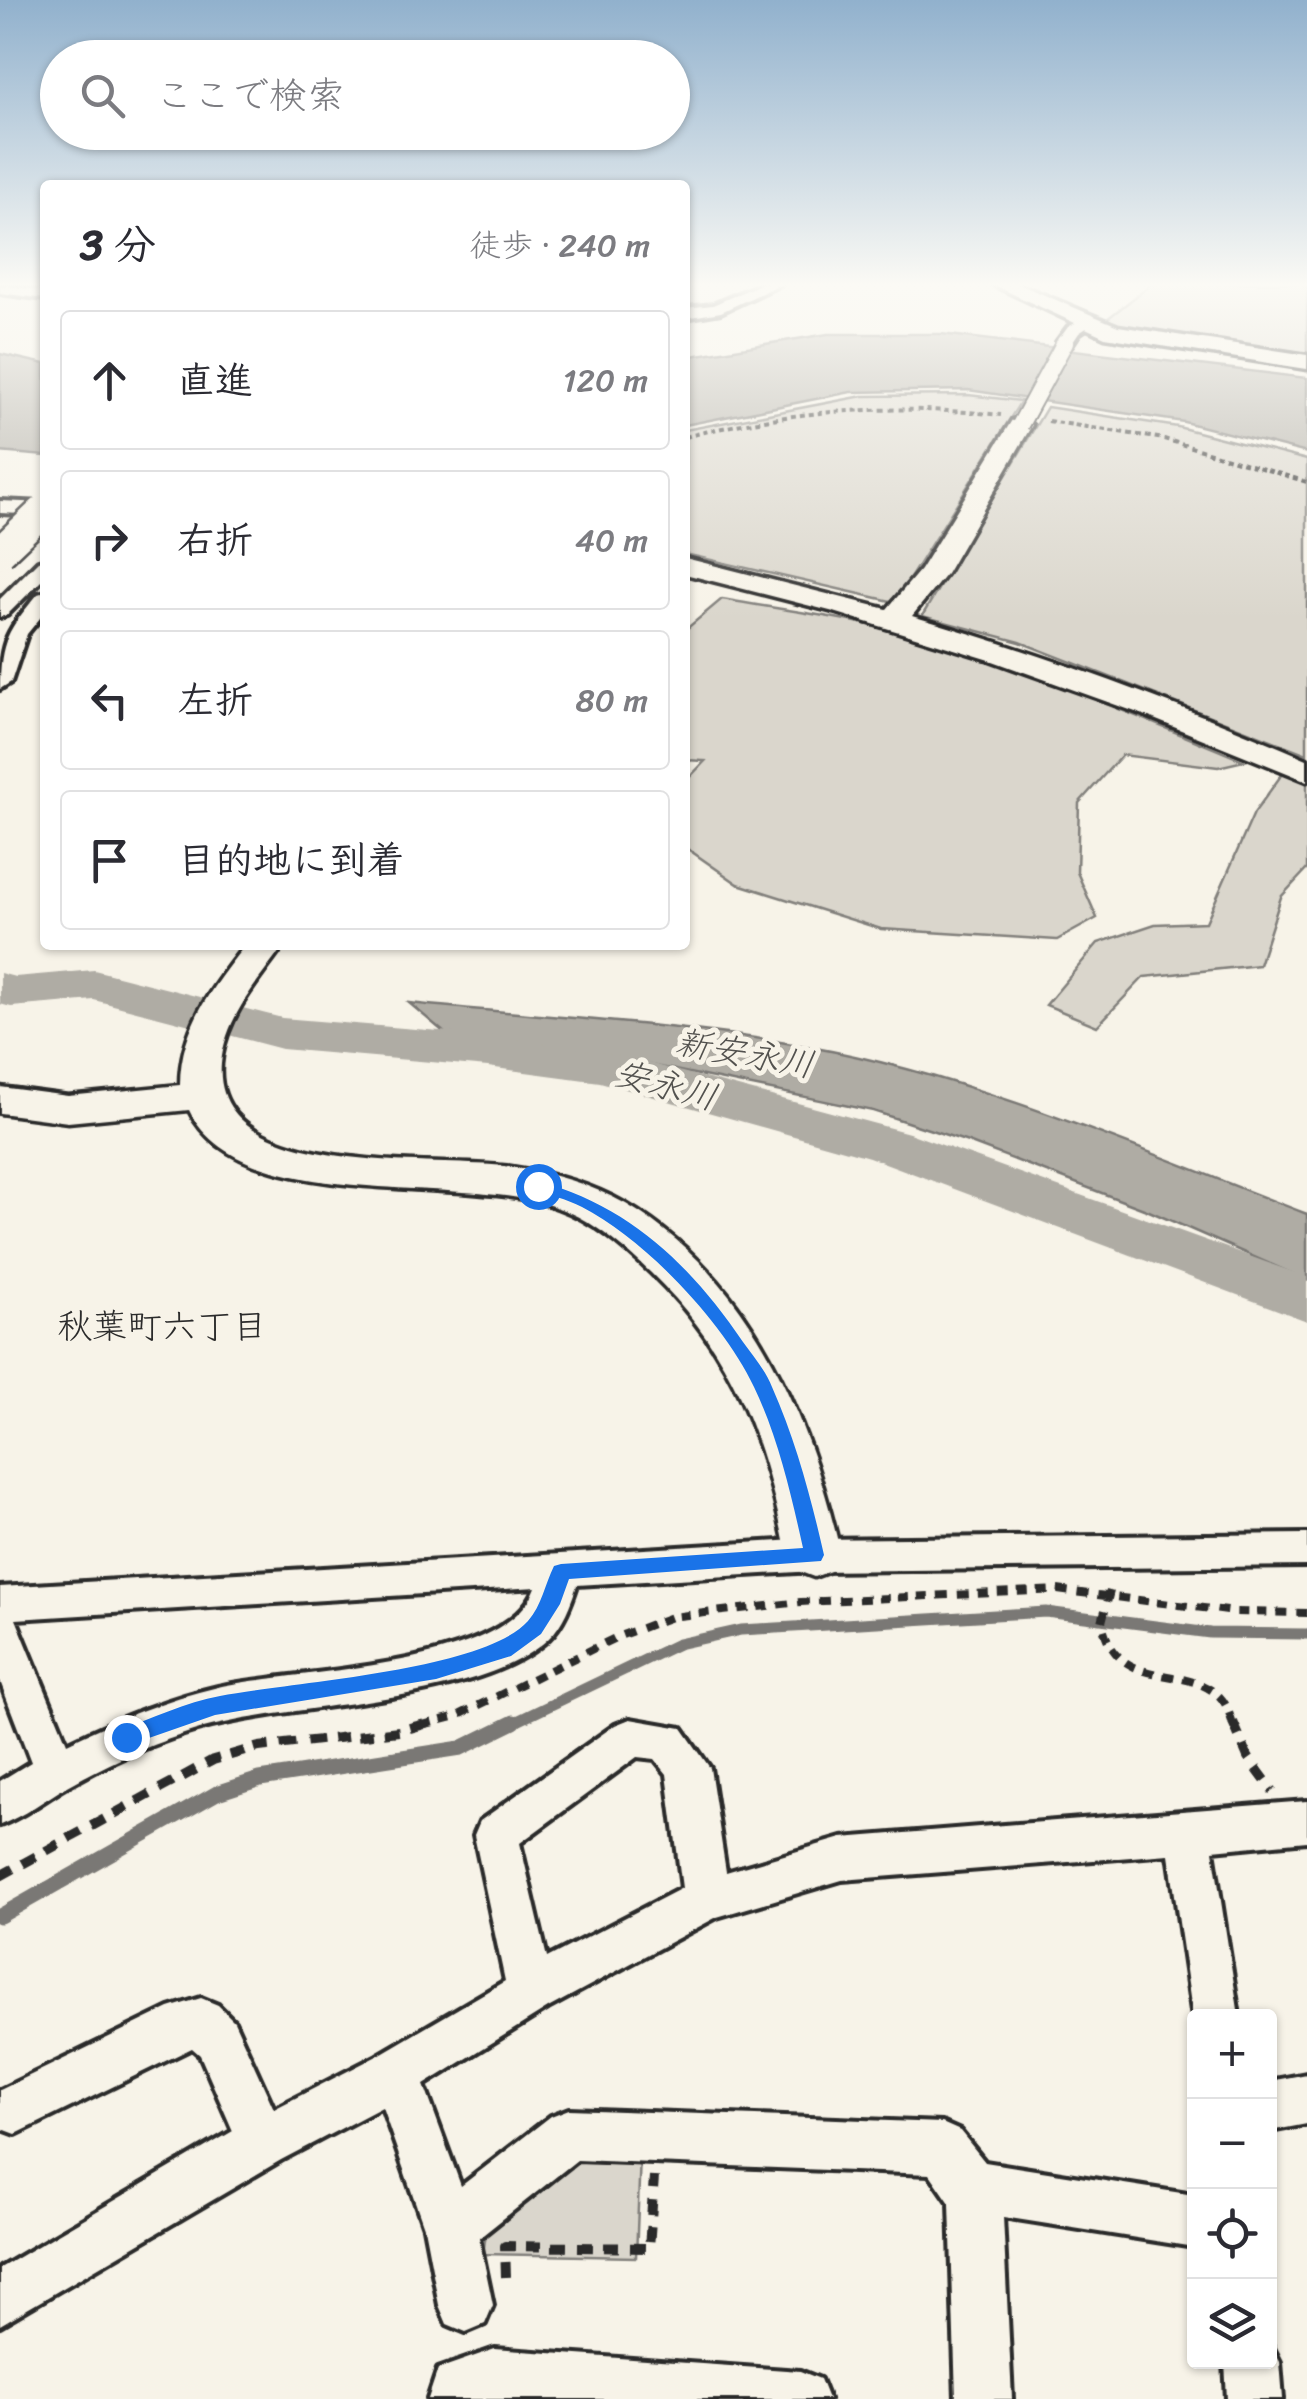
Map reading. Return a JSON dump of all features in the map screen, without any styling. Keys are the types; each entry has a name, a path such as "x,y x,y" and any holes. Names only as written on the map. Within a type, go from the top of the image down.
{"street":[{"path":"894,619 932,574 1037,395"},
{"path":"0,507 40,509"},
{"path":"0,552 40,514"},
{"path":"0,532 40,536"},
{"path":"690,567 894,619 1084,680 1307,771"},
{"path":"0,611 40,570"},
{"path":"0,682 17,633 40,604"},
{"path":"261,950 234,982 204,1034 197,1079 202,1096 220,1125 256,1149 331,1170 476,1178 538,1186 586,1202 645,1239 717,1318 762,1384 800,1487 814,1555"},
{"path":"0,1100 68,1109 202,1096"},
{"path":"0,1602 814,1555 1307,1550"},
{"path":"0,1805 55,1769 126,1737 215,1706 436,1670 504,1650 534,1628 550,1604 561,1572"},
{"path":"0,1627 55,1769"},
{"path":"531,1992 496,1836 630,1738 667,1741 688,1768 707,1899"},
{"path":"0,2298 262,2142 395,2074 531,1992 707,1899 842,1859 1302,1821"},
{"path":"1188,1832 1214,2009"},
{"path":"16,2109 186,2025 202,2022 217,2038 262,2142"},
{"path":"395,2074 450,2227 466,2305"},
{"path":"1277,2105 1307,2099"},
{"path":"450,2227 569,2134 942,2149 960,2167 976,2199 984,2399"},
{"path":"970,2186 1187,2220"},
{"path":"1253,2369 1256,2399"},
{"path":"456,2399 458,2389 495,2376 800,2399"}],"path":[{"path":"0,1876 213,1760 259,1747 399,1730 457,1716 617,1637 671,1617 801,1602 1056,1590 1236,1612 1307,1613"},
{"path":"1107,1594 1101,1630 1114,1653 1142,1673 1215,1693 1227,1705 1244,1755 1302,1821"},
{"path":"505,2246 650,2248 656,2136"}],"shaded area":[{"path":"968,395 1021,401 895,602 690,555 690,429 863,396"},
{"path":"1047,407 1178,427 1307,460 1307,754 1020,642 922,616"},
{"path":"722,599 887,629 978,656 1068,689 1244,761 1218,767 1122,755 1079,803 1077,872 1097,918 1057,940 881,929 738,884 690,850 690,777 705,761 690,760 690,626"},
{"path":"1285,770 1307,780 1307,869 1281,897 1259,965 1144,977 1097,1026 1046,1005 1098,943 1155,924 1206,922 1254,813"},
{"path":"587,2150 640,2155 636,2257 483,2254 487,2226"}],"water":[{"path":"0,395 40,395 40,456 0,452"},
{"path":"690,395 836,395 690,424"},
{"path":"1001,395 1307,395 1307,453 1184,422"},
{"name":"新安永川","path":"409,1003 760,1039 872,1060 935,1077 1062,1119 1307,1214 1307,1280 1149,1211 968,1142 873,1111 626,1060 452,1039"}],"waterway":[{"name":"安永川","path":"0,988 11,992 94,985 282,1033 488,1051 604,1067 889,1145 1307,1300"},
{"path":"509,1725 678,1644 741,1630 1046,1612 1210,1633 1307,1634"},
{"path":"0,1916 217,1793 260,1779 461,1748 514,1722"}],"district":[{"name":"秋葉町六丁目","path":"162,1326"}],"route":[{"path":"126,1737 215,1706 436,1670 504,1650 534,1628 550,1604 561,1572 814,1555 800,1487 762,1384 717,1318 645,1239 586,1202 538,1186"}]}
